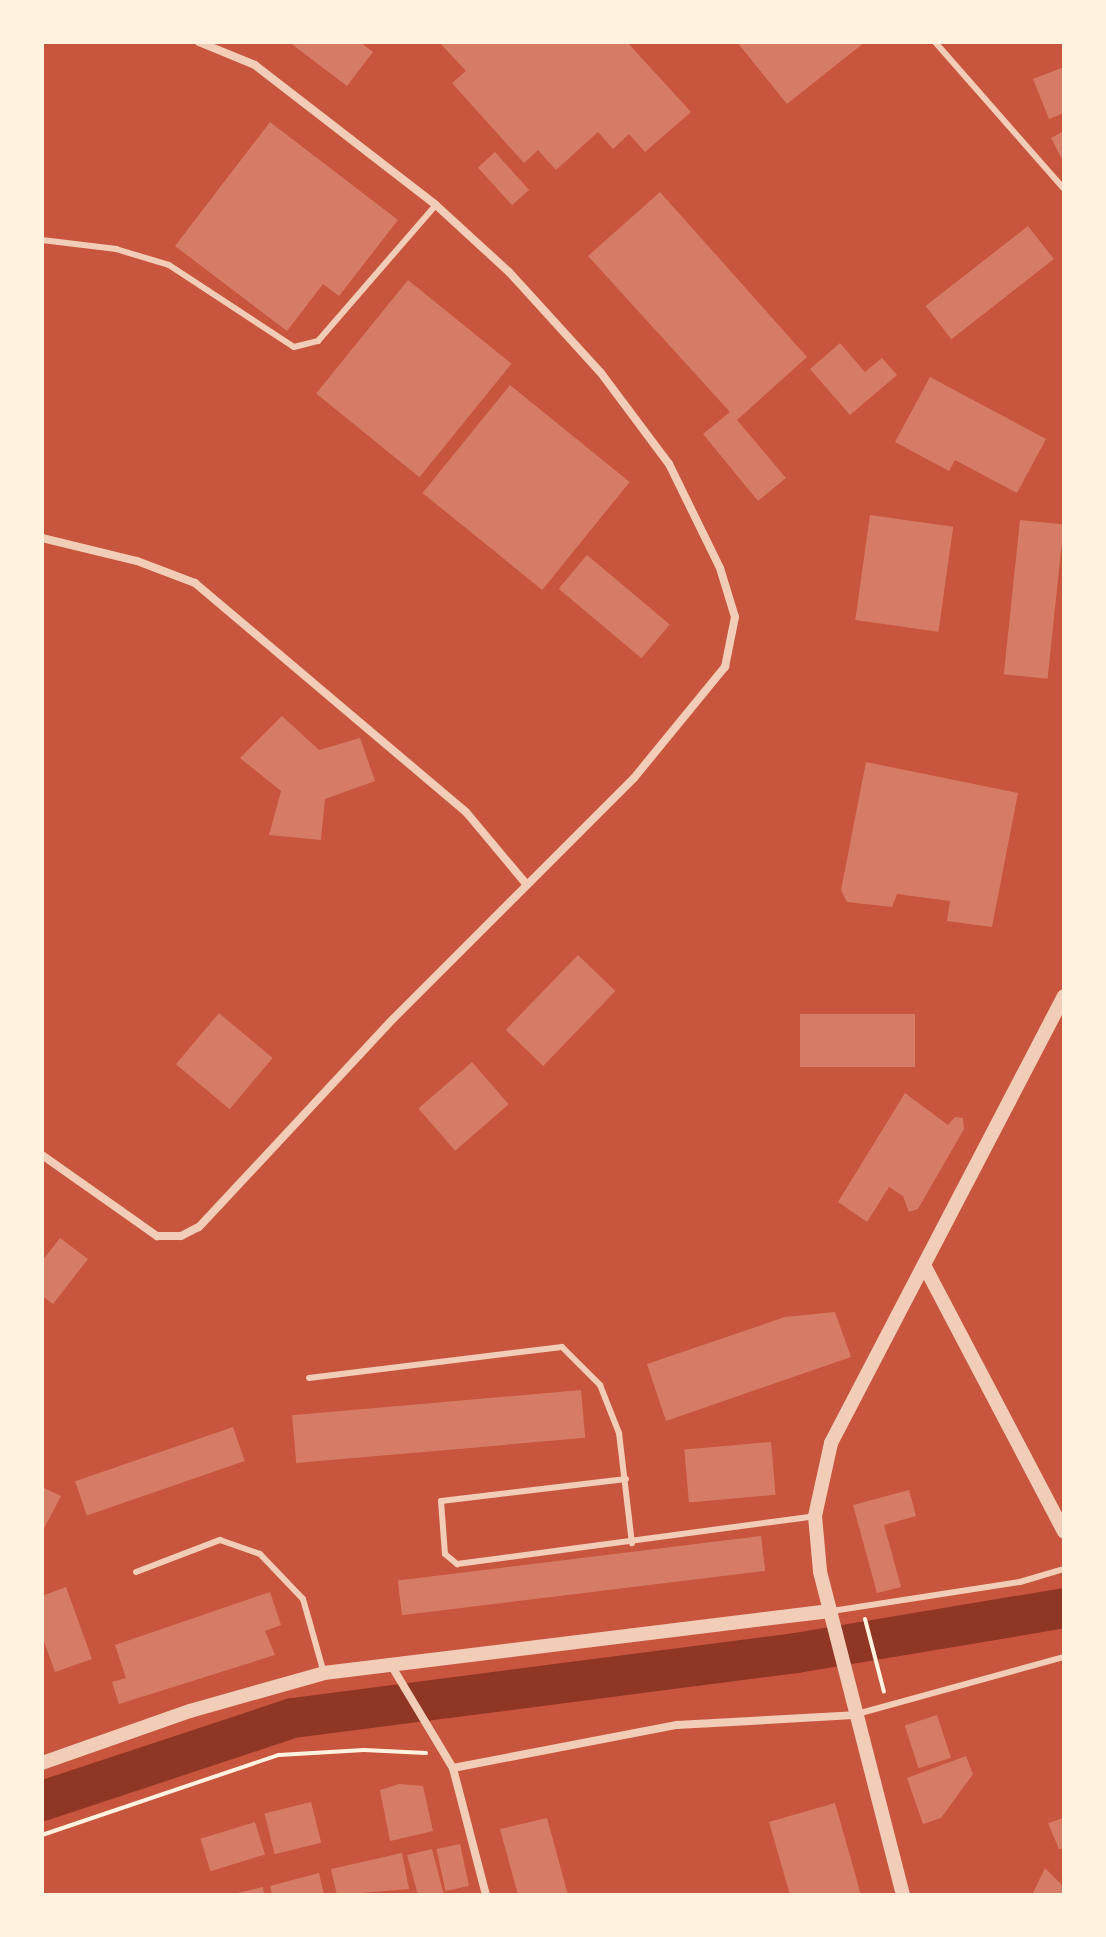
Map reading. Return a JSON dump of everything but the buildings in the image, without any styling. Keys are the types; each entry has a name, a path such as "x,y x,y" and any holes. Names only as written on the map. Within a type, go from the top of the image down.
{"street":[{"path":"42,1155 157,1236 181,1236 199,1227 393,1019 634,778 725,667 735,617 720,568 669,464 601,373 509,272 436,205 255,65 199,42"},
{"path":"42,538 137,561 195,583 466,812 527,885"},
{"path":"903,1895 854,1715 830,1611 815,1516 831,1443 1064,996"},
{"path":"924,1265 1063,1530"},
{"path":"42,1763 190,1711 324,1673 830,1611"},
{"path":"391,1665 453,1768 486,1895"},
{"path":"453,1768 677,1725 854,1715"}],"lane":[{"path":"935,42 1064,189"},
{"path":"42,240 116,249 169,265 294,347 318,341 436,205"},
{"path":"309,1378 562,1347 600,1385 619,1433 632,1543"},
{"path":"626,1479 441,1501 445,1554 457,1564 632,1543 815,1516"},
{"path":"136,1572 220,1540 260,1554 303,1599 324,1673"},
{"path":"830,1611 1020,1582 1064,1569"},
{"path":"854,1715 1064,1657"}],"path":[{"path":"862,1610 884,1694"}],"waterway":[{"path":"42,1801 293,1718 796,1653 1064,1608"}]}
